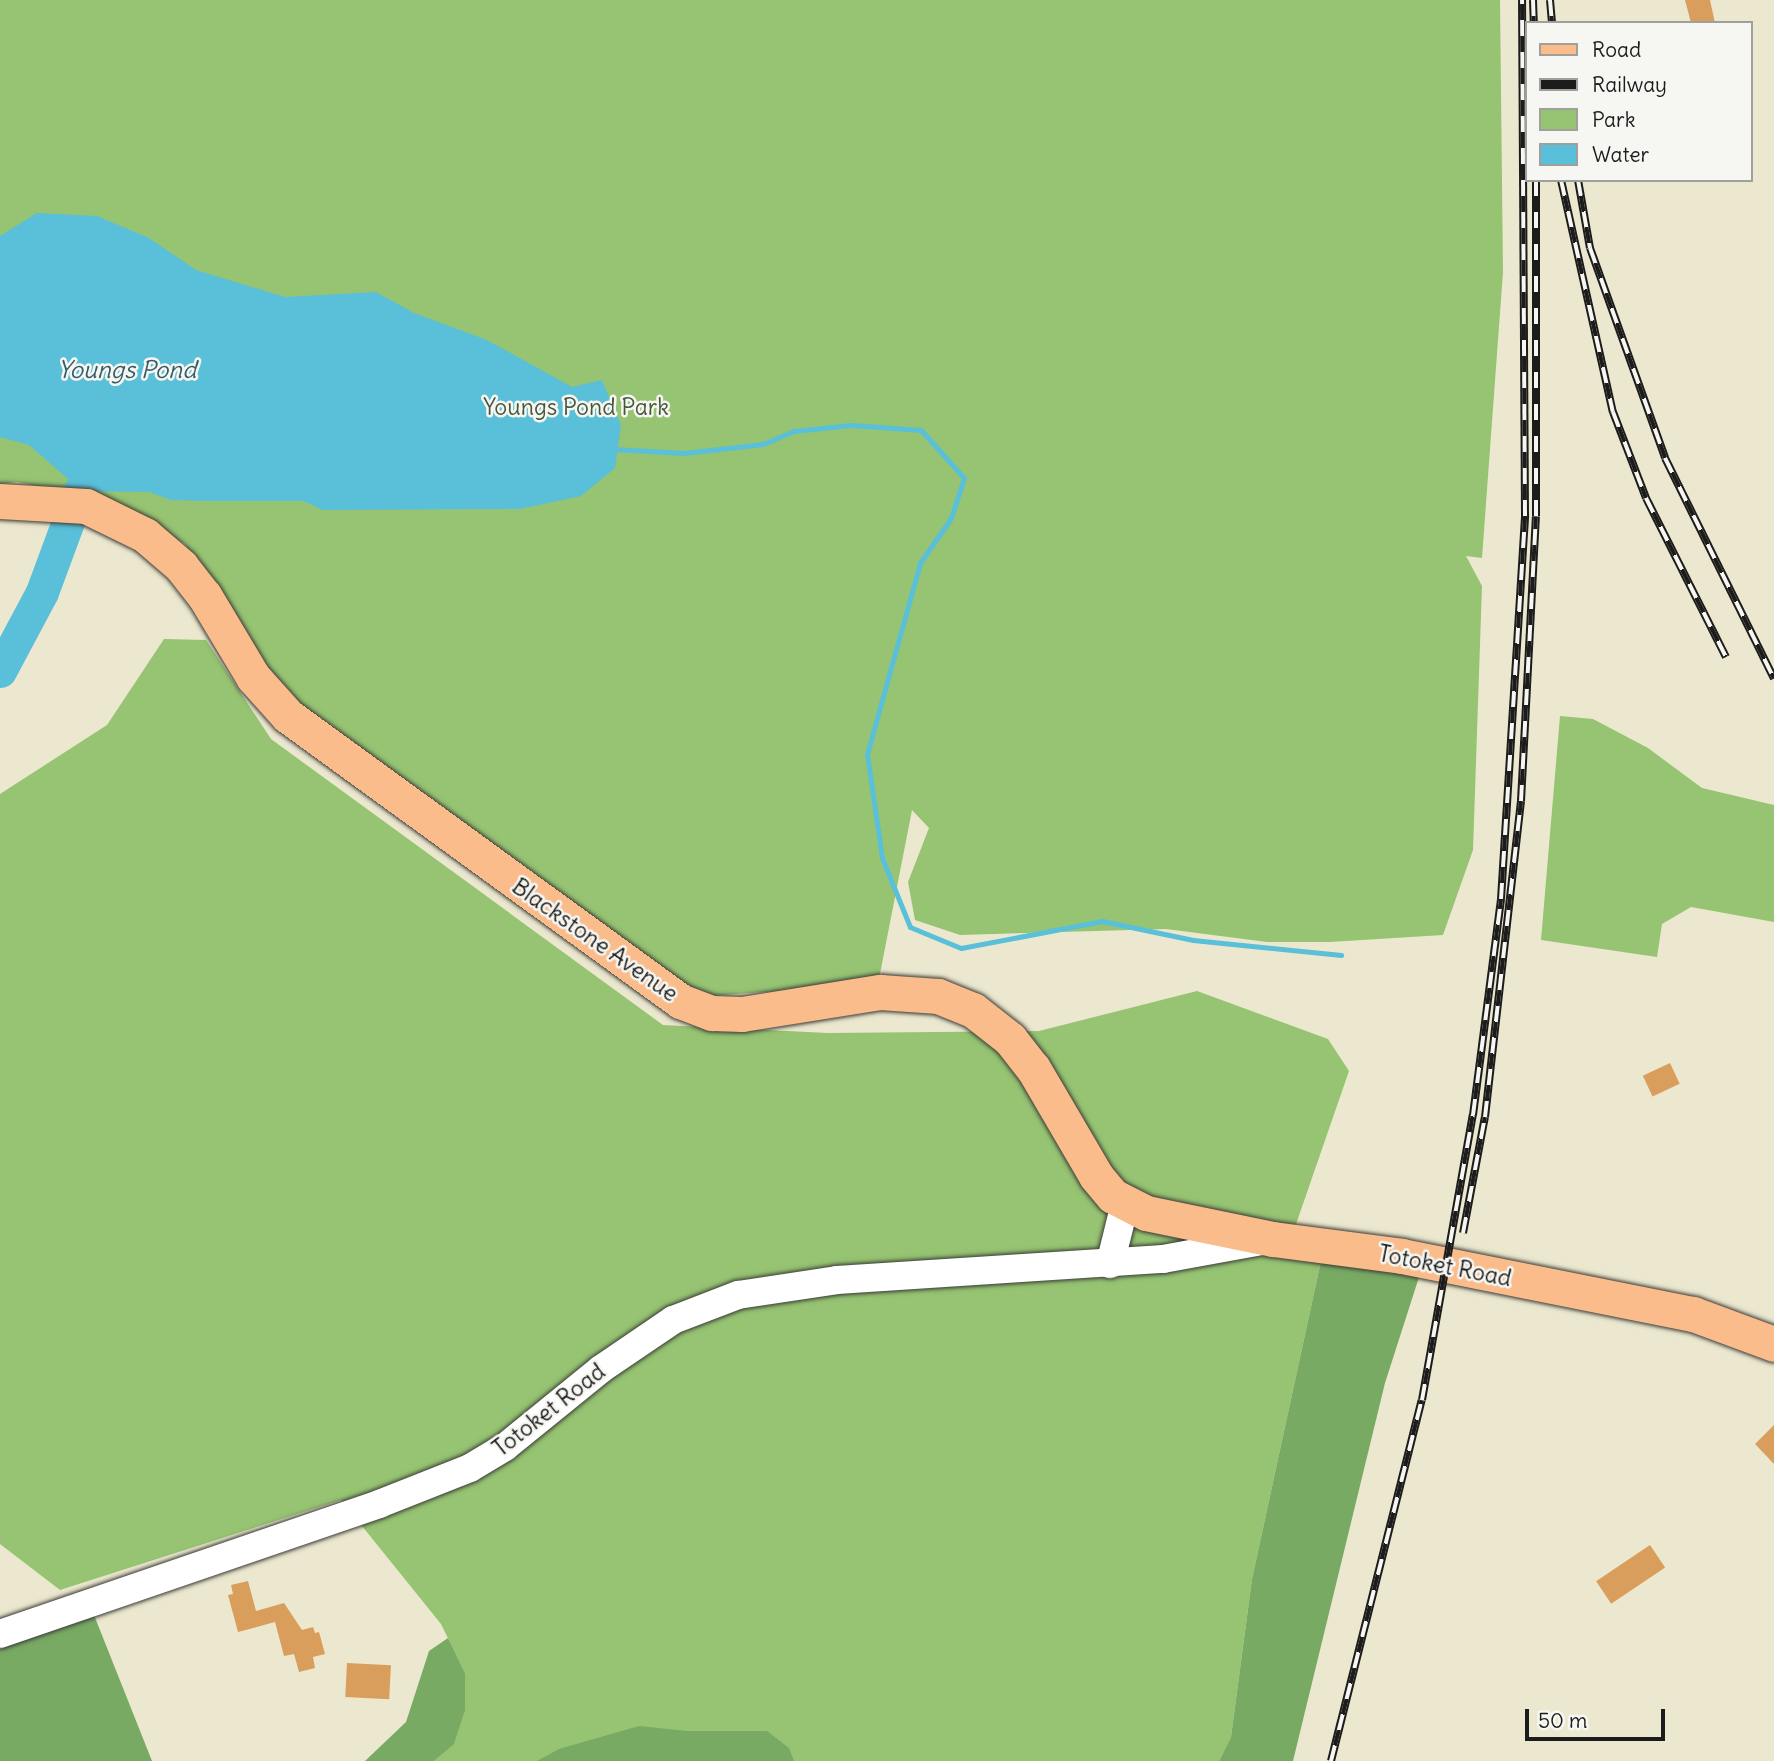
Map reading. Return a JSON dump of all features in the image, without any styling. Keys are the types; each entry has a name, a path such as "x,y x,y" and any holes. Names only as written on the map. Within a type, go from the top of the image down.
{"main road":[{"name":"Blackstone Avenue","path":"0,501 77,504 132,527 181,566 204,595 263,692 288,716 655,985 698,1009 727,1014 757,1014 880,992 922,992 957,1002 986,1019 1017,1048 1096,1177 1125,1204 1168,1220 1273,1238"},
{"name":"Totoket Road","path":"1273,1238 1402,1256 1693,1314 1745,1330 1774,1344"}],"street":[{"path":"1110,1264 1125,1204"},
{"name":"Totoket Road","path":"0,1634 379,1504 470,1468 505,1447 647,1337 673,1320 727,1299 837,1280 1163,1259 1273,1238"}],"green space":[{"name":"Youngs Pond Park","path":"0,0 1500,0 1503,272 1482,558 1466,556 1482,586 1473,850 1443,935 1330,942 1267,942 1166,929 960,935 915,920 908,882 929,828 912,810 878,984 695,997 266,681 185,544 128,511 92,497 17,482 0,484"},
{"path":"164,639 206,640 271,739 663,1025 828,1033 1039,1031 1197,991 1328,1039 1349,1071 1294,1230 1321,1261 1252,1579 1231,1737 1219,1761 434,1761 454,1743 465,1711 465,1673 441,1624 341,1500 60,1590 0,1544 0,794 107,725"},
{"path":"1560,716 1593,719 1648,748 1702,788 1774,805 1774,922 1691,907 1662,924 1657,957 1541,940"},
{"path":"1321,1261 1420,1274 1385,1383 1293,1761 1219,1761 1231,1737 1252,1579"},
{"path":"92,1610 152,1761 0,1761 0,1644"},
{"path":"448,1638 465,1673 465,1711 454,1744 434,1761 365,1761 406,1722 429,1651"},
{"path":"639,1726 687,1731 767,1731 789,1748 794,1761 537,1761 559,1749"}],"water":[{"name":"Youngs Pond","path":"37,213 97,216 149,238 196,270 285,297 376,292 414,313 487,340 572,387 602,380 621,425 615,468 581,496 520,509 323,510 303,501 171,500 149,492 72,491 68,479 29,445 0,437 0,236"}],"building":[{"path":"1685,0 1710,0 1715,21 1690,21"},
{"path":"1670,1063 1680,1084 1653,1097 1643,1076"},
{"path":"1774,1425 1774,1464 1755,1444"},
{"path":"1650,1545 1665,1567 1611,1604 1596,1581"},
{"path":"248,1581 256,1611 284,1603 302,1630 313,1627 315,1633 319,1632 325,1654 313,1657 315,1668 299,1672 294,1654 284,1656 275,1622 238,1632 228,1595 233,1594 231,1585"},
{"path":"347,1663 391,1665 389,1699 345,1697"}],"waterway":[{"path":"613,449 684,453 763,444 794,431 851,425 921,430 964,478 951,518 920,563 867,754 882,858 910,927 961,948 1102,921 1193,940 1341,955"},
{"path":"0,671 42,592 79,492"}],"railway":[{"path":"1331,1761 1422,1400 1473,1115 1501,899 1525,516 1522,0"},
{"path":"1533,0 1534,21"},
{"path":"1550,0 1552,21"},
{"path":"1463,1233 1485,1117 1521,801 1536,516 1536,182"},
{"path":"1561,182 1613,412 1646,498 1726,657"},
{"path":"1578,182 1590,248 1665,458 1774,679"}]}
